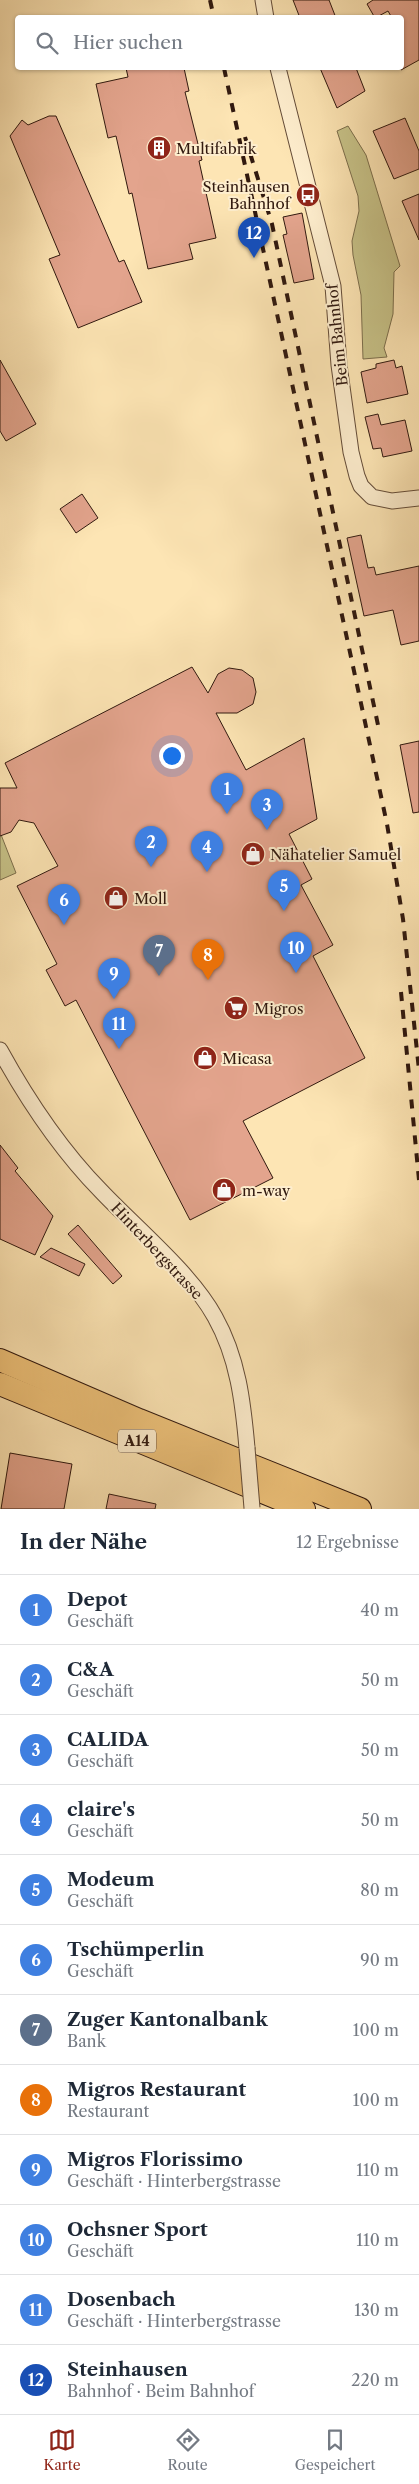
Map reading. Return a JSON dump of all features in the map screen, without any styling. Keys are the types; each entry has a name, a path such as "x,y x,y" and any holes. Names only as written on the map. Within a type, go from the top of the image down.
{"highway":[{"name":"A14","path":"0,1360 139,1420 360,1509"},
{"name":"A14","path":"0,1384 304,1509"}],"street":[{"path":"263,0 266,15"},
{"name":"Beim Bahnhof","path":"278,70 297,150 320,231 333,286 339,364 351,452 357,476 367,494 392,501 419,498"},
{"name":"Hinterbergstrasse","path":"0,1050 40,1118 78,1166 179,1271 215,1315 236,1366 241,1385 252,1509"}],"shaded area":[{"path":"348,126 366,155 400,266 394,272 393,314 384,348 387,357 363,359 361,295 352,241 359,211 358,196 337,131"},
{"path":"0,832 16,873 0,880"}],"building":[{"path":"293,0 329,0 335,15 299,15"},
{"path":"373,0 419,0 419,60 404,68 404,15 390,15 388,11 381,15 373,15 367,4"},
{"name":"Multifabrik","path":"126,70 184,70 189,91 185,92 202,160 199,161 216,238 189,244 193,259 148,269 132,193 129,194 116,136 108,138 96,84 128,77"},
{"path":"321,70 357,70 365,91 337,108"},
{"path":"49,116 56,116 119,262 124,260 142,302 78,328 49,259 60,255 10,136 22,120 28,125"},
{"path":"405,118 419,151 419,169 394,179 373,131"},
{"path":"419,194 419,240 402,201"},
{"path":"302,213 314,279 294,283 283,235 287,234 283,217"},
{"path":"0,360 36,424 6,441 0,431"},
{"path":"394,360 396,368 402,366 408,394 367,403 361,372 376,368 376,364"},
{"path":"378,414 381,425 405,420 412,451 383,457 381,448 373,449 365,417"},
{"path":"82,494 98,518 76,533 60,509"},
{"path":"361,535 368,568 374,567 376,575 419,566 419,641 401,645 393,610 364,616 347,538"},
{"path":"192,667 208,693 218,674 229,668 242,670 253,678 256,692 253,704 237,713 216,713 246,770 304,738 317,819 289,834 312,879 301,885 333,945 313,956 365,1058 243,1121 273,1178 190,1220 76,1000 65,1006 46,970 57,964 17,886 58,866 34,823 19,820 11,832 0,836 0,788 17,788 5,763"},
{"path":"419,741 419,812 413,813 400,745"},
{"path":"0,1145 18,1168 15,1171 53,1216 35,1255 0,1239"},
{"path":"78,1225 122,1276 113,1284 68,1234"},
{"path":"51,1248 85,1264 79,1276 40,1257"},
{"path":"10,1453 72,1464 64,1509 1,1509"},
{"path":"109,1494 156,1504 155,1509 106,1509"}],"railway":[{"path":"210,0 213,15"},
{"path":"224,70 387,824 403,919 419,1070"},
{"path":"245,137 272,224 378,725"},
{"path":"401,992 419,1180"}],"place":[{"name":"Multifabrik","path":"159,148"},
{"name":"Steinhausen Bahnhof","path":"308,195"},
{"name":"Steinhausen","path":"254,258"},
{"name":"Depot","path":"227,814"},
{"name":"CALIDA","path":"267,830"},
{"name":"Nähatelier Samuel","path":"253,854"},
{"name":"C&A","path":"151,867"},
{"name":"claire's","path":"207,872"},
{"name":"Moll","path":"116,898"},
{"name":"Modeum","path":"284,911"},
{"name":"Tschümperlin","path":"64,925"},
{"name":"Ochsner Sport","path":"296,973"},
{"name":"Zuger Kantonalbank","path":"159,976"},
{"name":"Migros Restaurant","path":"208,980"},
{"name":"Migros Florissimo","path":"114,999"},
{"name":"Migros","path":"236,1008"},
{"name":"Dosenbach","path":"119,1049"},
{"name":"Micasa","path":"205,1058"},
{"name":"m-way","path":"224,1190"}]}
